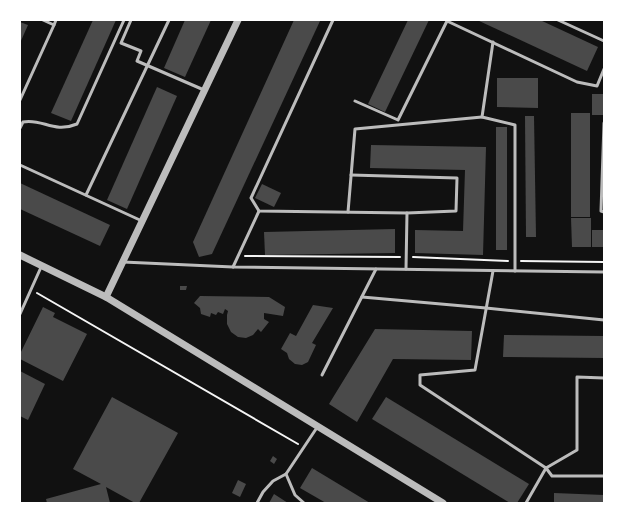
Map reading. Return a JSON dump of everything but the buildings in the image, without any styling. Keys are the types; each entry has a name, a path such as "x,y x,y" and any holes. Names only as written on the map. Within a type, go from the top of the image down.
{"street":[{"path":"106,297 238,20"},
{"path":"20,254 106,297 443,503"}],"lane":[{"path":"42,20 54,25"},
{"path":"20,100 56,20"},
{"path":"20,128 23,122 29,121 55,128 69,127 77,124 124,20"},
{"path":"131,20 121,43 141,51 137,61 204,90"},
{"path":"86,195 169,20"},
{"path":"259,211 251,198 333,20"},
{"path":"356,101 398,120 447,20 577,82 597,86 604,69"},
{"path":"558,20 604,41"},
{"path":"482,117 493,42"},
{"path":"348,212 355,129 482,117 515,125 515,271"},
{"path":"604,123 601,212 604,212"},
{"path":"20,165 142,221"},
{"path":"259,211 407,213 456,211 457,178 351,175"},
{"path":"233,267 259,211"},
{"path":"406,269 407,213"},
{"path":"123,262 233,267 604,272"},
{"path":"20,314 42,265"},
{"path":"322,375 376,269"},
{"path":"493,271 475,370 420,375 420,385 546,468 552,476 604,476"},
{"path":"362,297 604,320"},
{"path":"526,503 546,468 577,450 577,377 604,378"},
{"path":"257,503 263,492 273,481 286,474 318,426"},
{"path":"286,474 295,495 304,503"}],"path":[{"path":"238,256 406,257 515,261 604,262"},
{"path":"31,290 303,447"}]}
